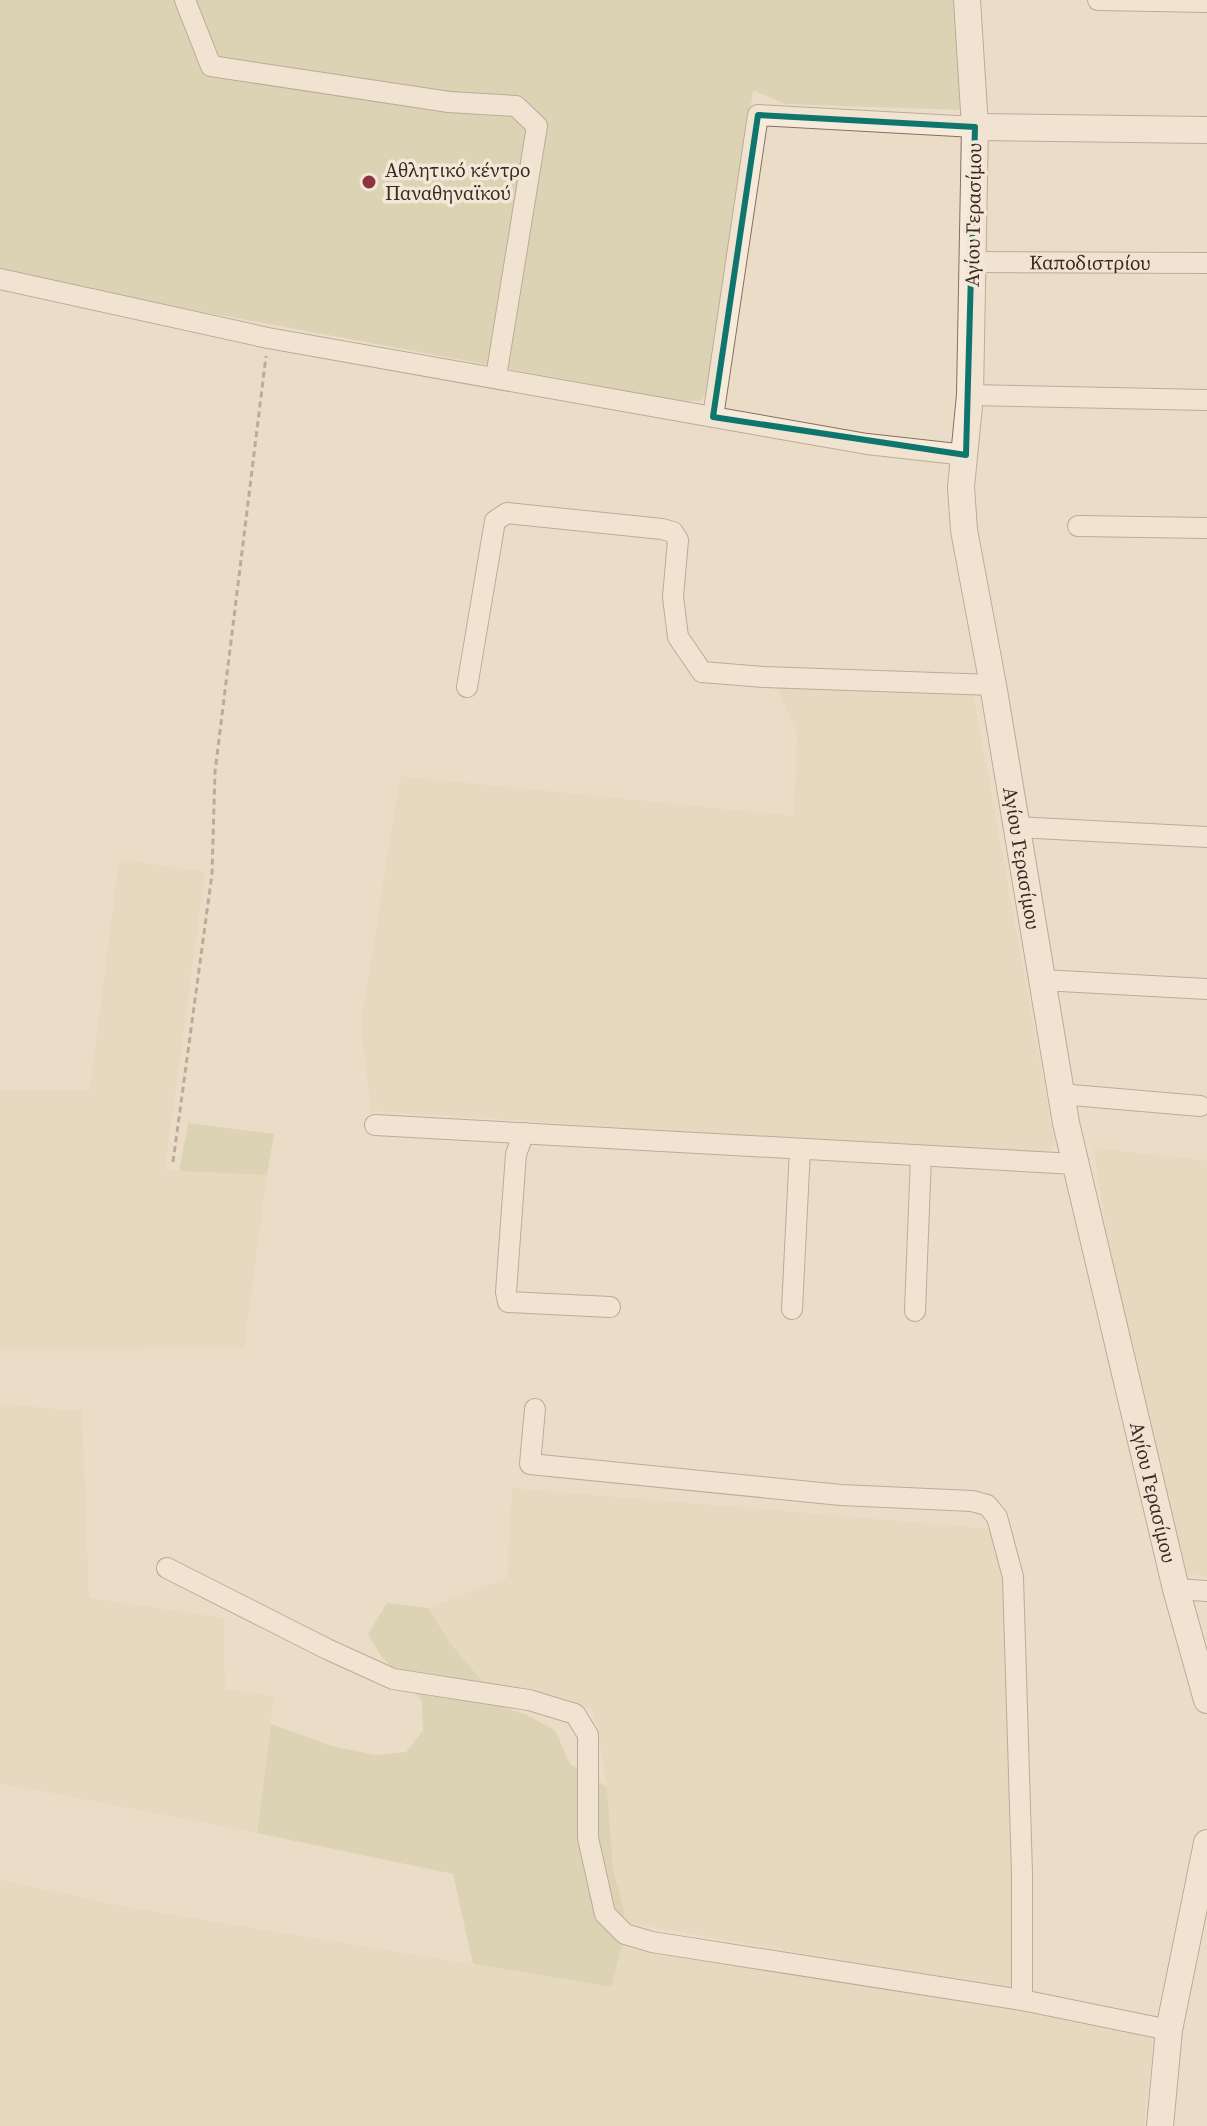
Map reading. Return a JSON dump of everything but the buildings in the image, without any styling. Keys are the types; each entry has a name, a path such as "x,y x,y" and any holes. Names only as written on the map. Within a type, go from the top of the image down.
{"street":[{"path":"185,0 211,66 449,102 516,106 537,126 496,377"},
{"name":"Αγίου Γερασίμου","path":"967,0 975,127 970,395 961,487 964,530 993,685 1060,1094 1176,1589 1207,1700"},
{"path":"1098,0 1207,2"},
{"path":"713,417 758,115 975,127 1207,130"},
{"name":"Καποδιστρίου","path":"972,262 1207,263"},
{"path":"0,279 268,338 867,444 966,455"},
{"path":"970,395 1207,400"},
{"path":"467,687 495,521 507,513 673,532 678,540 673,597 678,637 702,672 993,685"},
{"path":"1078,526 1207,528"},
{"path":"1016,827 1207,837"},
{"path":"1042,980 1207,989"},
{"path":"1060,1094 1200,1106"},
{"path":"375,1125 1075,1164"},
{"path":"524,1133 516,1154 506,1292 508,1302 610,1307"},
{"path":"792,1309 800,1149"},
{"path":"915,1311 921,1156"},
{"path":"535,1409 530,1464 841,1495 972,1501 987,1505 997,1517 1013,1577 1022,1859 1022,2000"},
{"path":"167,1568 393,1679 529,1700 575,1714 588,1735 588,1838 605,1914 625,1934 652,1942 1022,2000 1169,2030"},
{"path":"1176,1589 1207,1591"},
{"path":"1160,2126 1169,2030 1207,1843"}],"path":[{"path":"173,1162 212,874 215,772 268,338"}],"highlighted area":[{"path":"758,115 975,127 966,455 713,417"}],"shaded area":[{"path":"775,682 973,692 1055,1145 1045,1155 371,1111 361,1025 400,776 794,816 797,734"},
{"path":"119,859 205,872 165,1170 267,1175 244,1348 0,1349 0,1090 90,1090"},
{"path":"1094,1148 1207,1161 1207,1576 1184,1574 1109,1250"},
{"path":"0,1404 82,1411 89,1598 224,1618 225,1689 274,1696 257,1833 0,1783"},
{"path":"512,1488 994,1529 1008,1575 1017,1849 1011,1990 623,1922 624,1910 613,1869 607,1787 596,1719 591,1709 490,1690 449,1642 428,1608 507,1578"},
{"path":"0,1880 131,1908 610,1987 623,1942 1023,2007 1154,2034 1144,2126 0,2126"}],"green space":[{"name":"Αθλητικό κέντρο Παναθηναϊκού","path":"0,0 957,0 962,110 785,104 753,90 711,386 700,401 681,401 183,308 0,270"},
{"path":"188,1123 274,1134 267,1175 179,1171"},
{"path":"387,1603 428,1608 450,1643 505,1708 525,1714 555,1730 570,1764 607,1787 613,1869 624,1910 623,1942 611,1987 473,1964 453,1874 257,1833 271,1724 332,1746 375,1755 406,1752 423,1731 422,1701 381,1656 368,1634"}],"place":[{"name":"Αθλητικό κέντρο Παναθηναϊκού","path":"369,182"}]}
